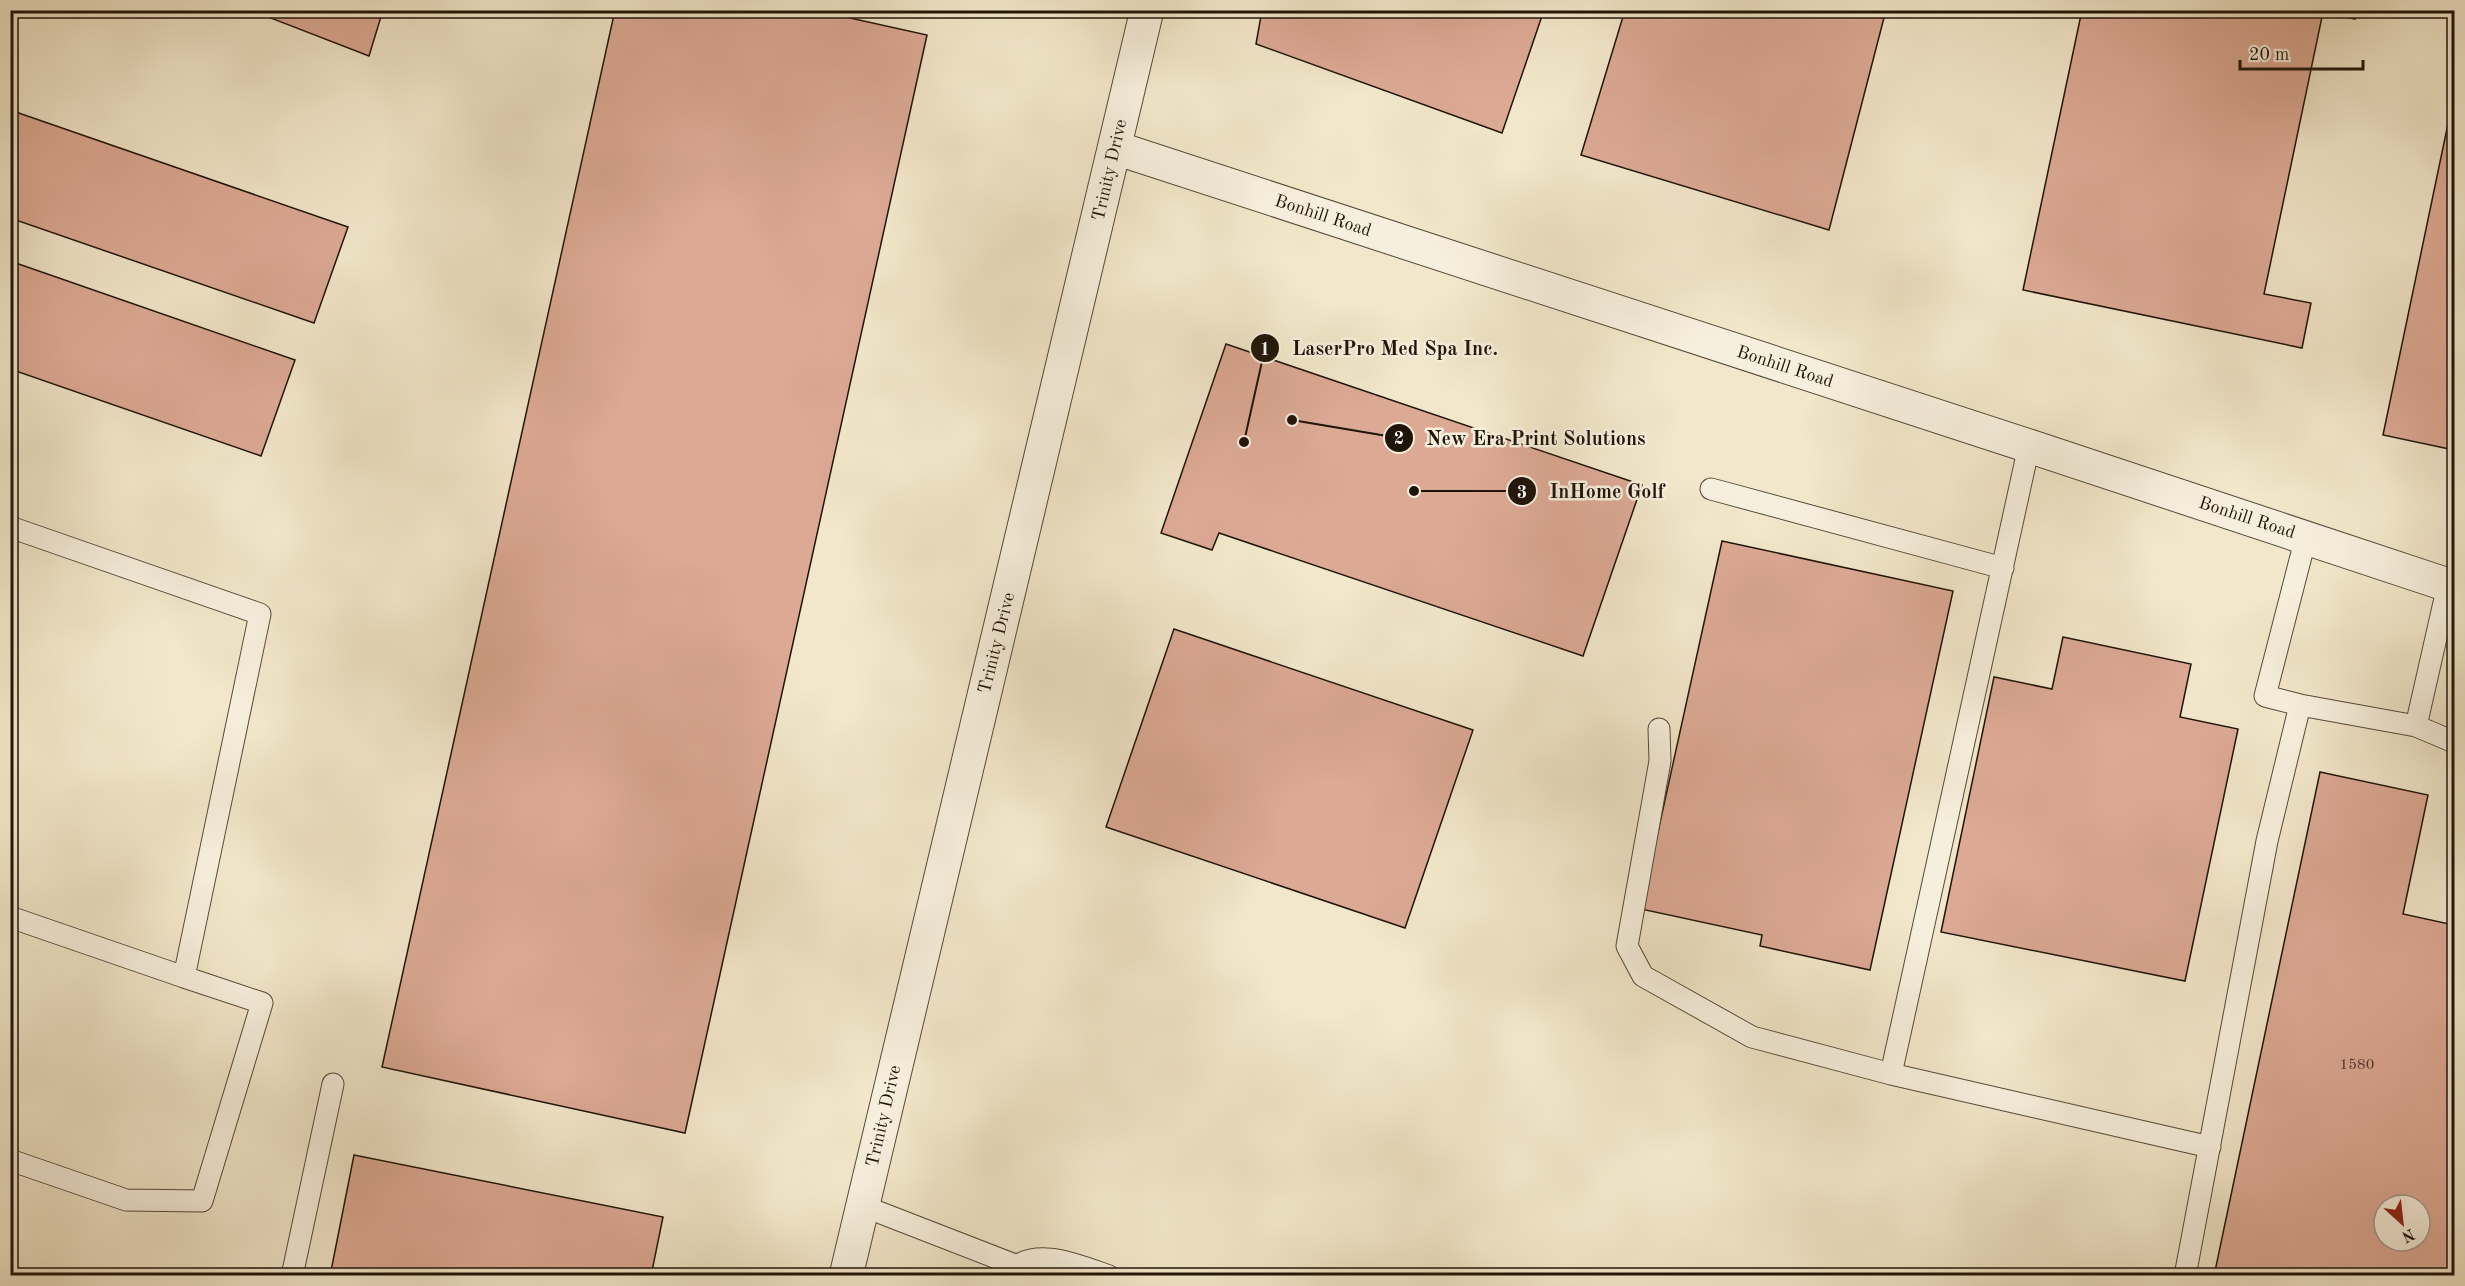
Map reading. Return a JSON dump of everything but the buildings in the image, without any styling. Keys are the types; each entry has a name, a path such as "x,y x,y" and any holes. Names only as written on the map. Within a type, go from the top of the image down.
{"street":[{"name":"Trinity Drive","path":"846,1275 1147,10"},
{"name":"Bonhill Road","path":"1116,148 2451,586"}],"lane":[{"path":"1891,1074 2029,446"},
{"path":"1711,489 2003,568"},
{"path":"10,527 260,614 184,977"},
{"path":"2306,537 2265,696 2300,705 2416,726 2454,742"},
{"path":"2416,726 2451,586"},
{"path":"2186,1275 2267,840 2300,705"},
{"path":"1659,729 1660,761 1627,946 1643,976 1752,1037 1891,1074 2210,1146"},
{"path":"10,917 262,1003 202,1202 126,1200 10,1160"},
{"path":"292,1275 333,1084"},
{"path":"863,1206 1011,1270 1032,1258 1072,1263 1108,1275"}],"place":[{"name":"New Era Print Solutions","path":"1292,420"},
{"name":"LaserPro Med Spa Inc.","path":"1244,442"},
{"name":"InHome Golf","path":"1414,491"}]}
